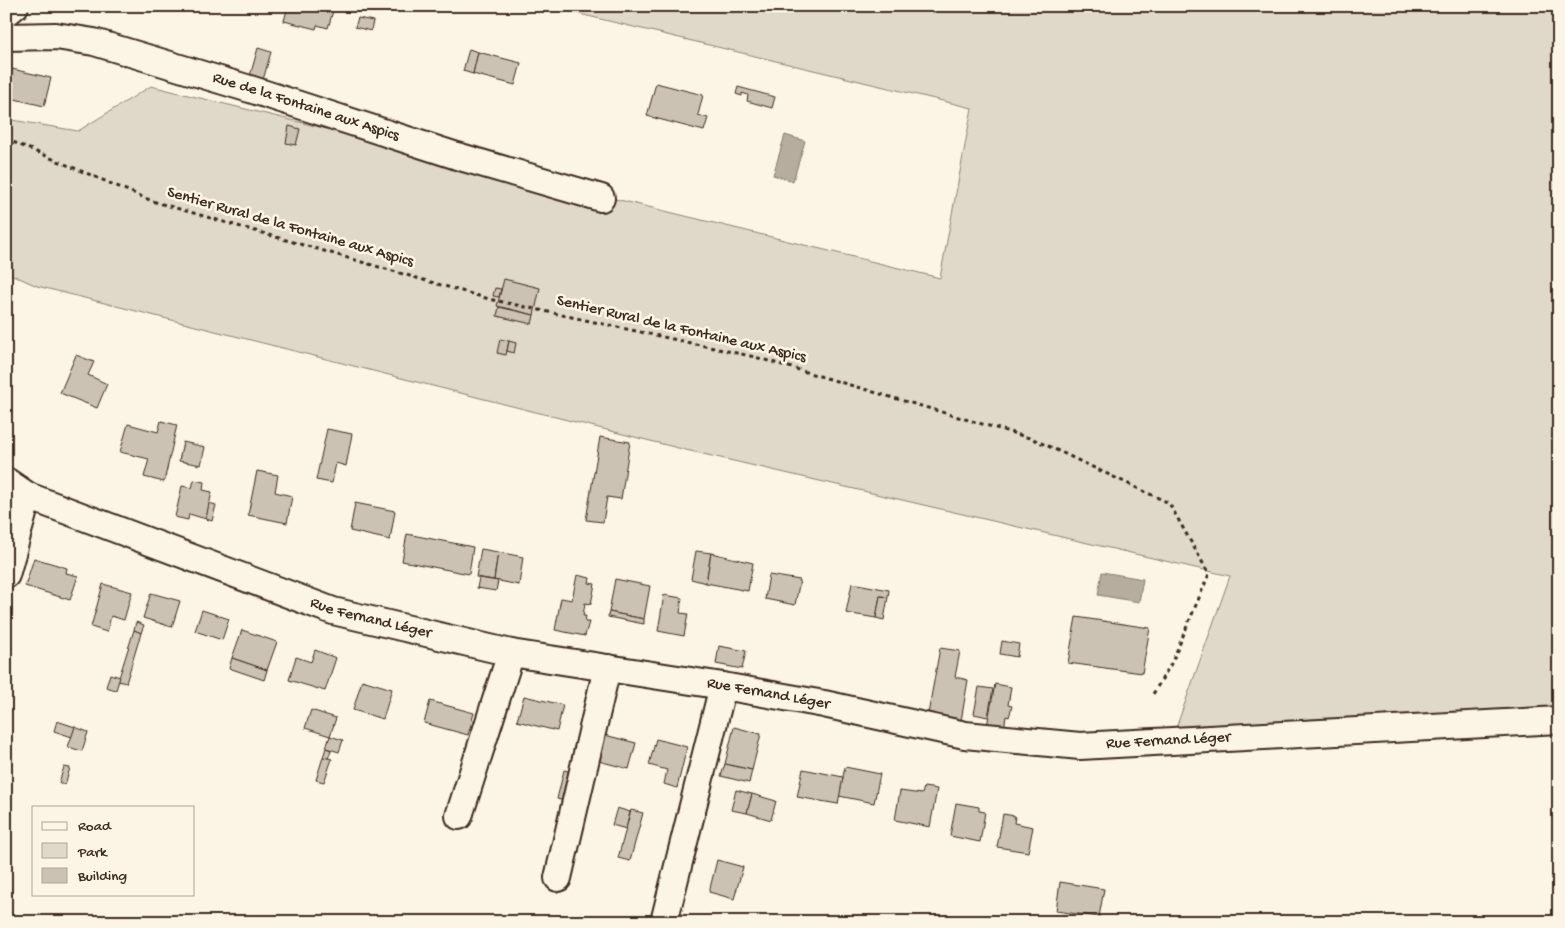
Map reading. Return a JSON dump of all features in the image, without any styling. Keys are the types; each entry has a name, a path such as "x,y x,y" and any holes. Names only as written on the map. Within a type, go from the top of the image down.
{"street":[{"path":"6,13 15,6"},
{"name":"Rue de la Fontaine aux Aspics","path":"6,37 56,36 94,42 253,90 457,156 601,198"},
{"name":"Rue Fernand Léger","path":"6,481 28,496 333,612 511,653 723,686 824,704 965,735 1080,746 1559,720"},
{"path":"6,575 28,496"},
{"path":"459,816 511,653"},
{"path":"558,878 607,668"},
{"path":"664,922 723,686"}],"path":[{"name":"Sentier Rural de la Fontaine aux Aspics","path":"6,140 152,201 489,299 755,357 1034,439 1169,503 1209,574 1172,662 1152,694"}],"green space":[{"path":"546,6 1559,6 1559,709 1176,728 1230,576 686,450 37,286 6,272 6,119 78,131 151,86 940,278 972,108"}],"shaded area":[{"path":"785,135 805,141 793,181 773,175"},
{"path":"1102,572 1143,579 1139,602 1098,595"}],"building":[{"path":"288,6 322,6 321,8 333,11 328,28 317,25 316,29 284,21"},
{"path":"358,18 373,21 371,31 355,27"},
{"path":"258,48 271,52 263,80 250,76"},
{"path":"469,49 478,52 473,74 463,71"},
{"path":"478,52 521,63 515,85 473,74"},
{"path":"12,69 51,78 44,106 6,97"},
{"path":"656,83 703,95 698,115 708,118 704,131 647,116"},
{"path":"738,87 775,97 772,108 747,101 748,95 736,94"},
{"path":"289,126 300,129 296,145 286,143"},
{"path":"504,279 540,288 534,315 497,306"},
{"path":"495,288 501,289 499,297 493,296"},
{"path":"499,307 534,315 532,324 497,316"},
{"path":"500,339 509,341 506,355 497,353"},
{"path":"509,341 516,343 514,353 507,351"},
{"path":"76,355 94,362 88,375 107,384 97,408 60,393"},
{"path":"161,421 177,425 164,482 144,477 149,459 120,452 128,424 158,432"},
{"path":"327,429 352,434 346,466 336,463 332,483 316,480"},
{"path":"600,437 630,442 621,499 607,497 603,522 586,520"},
{"path":"183,442 205,447 201,465 179,461"},
{"path":"257,471 278,475 275,492 292,496 287,523 248,515"},
{"path":"194,480 204,482 203,490 212,492 206,519 189,514 188,520 175,517 182,486 192,488"},
{"path":"209,503 216,505 212,521 206,519"},
{"path":"355,503 395,511 390,540 350,531"},
{"path":"407,534 473,547 469,574 402,561"},
{"path":"481,549 498,552 494,580 476,577"},
{"path":"696,551 711,553 706,583 691,579"},
{"path":"498,552 523,557 519,585 494,580"},
{"path":"711,553 753,563 748,591 706,583"},
{"path":"34,558 67,568 66,573 78,576 70,600 25,586"},
{"path":"577,575 590,578 589,583 595,584 591,604 585,603 583,616 586,616 585,622 589,622 585,636 555,630 561,598 572,600"},
{"path":"769,575 800,580 795,605 765,599"},
{"path":"479,578 498,581 496,591 477,588"},
{"path":"615,579 650,586 644,619 609,612"},
{"path":"852,583 889,590 888,597 880,596 876,618 846,613"},
{"path":"103,584 132,592 124,620 111,616 107,632 91,627"},
{"path":"151,593 180,601 172,627 143,618"},
{"path":"664,595 682,598 680,613 688,614 684,636 658,631"},
{"path":"880,596 888,597 884,620 876,618"},
{"path":"202,610 229,619 222,640 195,631"},
{"path":"609,612 644,619 644,624 608,617"},
{"path":"1076,617 1150,628 1142,673 1068,663"},
{"path":"136,622 144,625 141,633 134,630"},
{"path":"134,630 141,633 126,683 118,681"},
{"path":"242,630 277,642 267,670 232,658"},
{"path":"1002,641 1019,644 1017,657 1000,654"},
{"path":"719,646 746,651 742,669 716,664"},
{"path":"940,648 960,651 955,677 968,680 961,721 928,714"},
{"path":"315,650 336,658 325,691 289,680 296,657 311,662"},
{"path":"232,658 267,670 264,680 229,668"},
{"path":"110,674 120,677 116,690 106,687"},
{"path":"362,680 392,689 383,719 353,710"},
{"path":"995,684 1011,687 1008,705 1012,706 1009,717 1006,716 1004,729 987,726"},
{"path":"979,687 993,689 988,717 974,714"},
{"path":"524,696 563,705 557,731 517,721"},
{"path":"430,701 474,713 468,735 424,723"},
{"path":"311,710 336,718 330,736 305,728"},
{"path":"57,721 75,727 72,737 54,731"},
{"path":"75,727 88,732 82,751 68,747"},
{"path":"734,727 761,734 752,770 725,764"},
{"path":"597,733 636,743 629,769 591,759"},
{"path":"330,736 343,740 339,752 326,748"},
{"path":"656,739 687,747 677,788 664,784 667,770 649,765"},
{"path":"326,748 331,750 328,759 323,757"},
{"path":"323,757 332,759 324,782 316,780"},
{"path":"725,764 752,770 749,783 721,776"},
{"path":"64,767 70,768 65,785 59,783"},
{"path":"845,767 880,774 874,803 839,796"},
{"path":"803,769 843,777 838,804 797,797"},
{"path":"564,770 575,773 568,802 557,799"},
{"path":"924,787 937,789 930,827 895,820 900,791 922,794"},
{"path":"736,790 752,794 747,813 731,810"},
{"path":"752,794 776,801 771,820 747,813"},
{"path":"956,803 979,807 979,811 985,812 980,842 950,836"},
{"path":"617,808 630,812 626,829 612,825"},
{"path":"631,810 643,813 630,861 618,858"},
{"path":"1003,814 1015,816 1014,823 1033,827 1028,852 997,847"},
{"path":"717,860 743,867 734,899 709,892"},
{"path":"1060,882 1104,889 1099,917 1056,911"}]}
